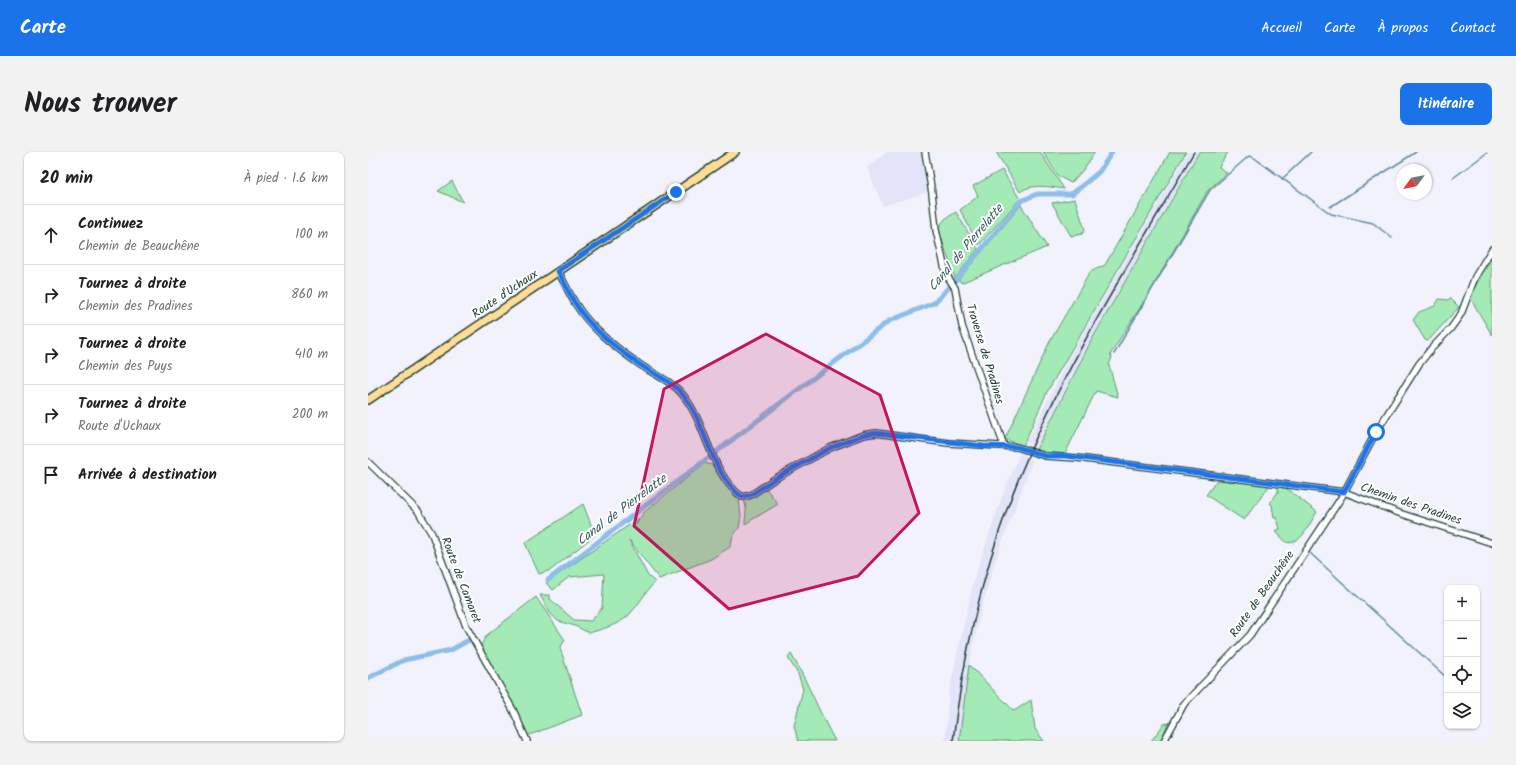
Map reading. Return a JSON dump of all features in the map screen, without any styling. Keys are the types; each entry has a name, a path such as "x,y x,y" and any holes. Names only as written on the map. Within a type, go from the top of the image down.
{"main road":[{"name":"Route d'Uchaux","path":"368,400 735,152"}],"street":[{"name":"Traverse de Pradines","path":"925,152 932,193 936,230 946,274 957,293 957,305 962,326 1004,446"},
{"name":"Route de Beauchêne","path":"1164,741 1184,704 1250,635 1344,492 1376,432 1419,364 1451,328 1461,314 1475,278 1492,249"},
{"name":"Chemin des Pradines","path":"558,271 575,304 593,326 629,357 666,380 683,395 696,416 716,465 736,492 742,497 751,495 813,457 863,435 884,433 948,443 1022,448 1045,456 1066,456 1344,492 1399,513 1492,542"},
{"name":"Route de Camaret","path":"368,462 418,511 432,534 466,626 513,710 527,741"}],"highlighted area":[{"path":"766,334 880,395 919,513 858,576 729,609 634,526 664,389"}],"shaded area":[{"path":"887,152 923,152 931,191 883,206 867,168"},
{"path":"1188,152 1198,152 1085,350 1036,448 1026,443 1069,358"},
{"path":"1020,453 1033,460 995,561 981,610 969,665 959,741 945,741 949,692 974,579 1002,497"}],"green space":[{"path":"996,152 1040,152 1064,189 1030,187 1020,192"},
{"path":"1043,152 1095,152 1083,170 1071,183 1058,176"},
{"path":"1170,152 1186,152 1047,392 1023,446 1005,439 1049,343 1090,272 1105,265"},
{"path":"1199,152 1228,152 1219,167 1227,173 1208,190 1151,290 1110,355 1112,357 1109,365 1118,397 1096,391 1065,454 1044,454 1036,450 1091,341"},
{"path":"1002,170 1020,199 979,245 960,210 978,196 973,186"},
{"path":"452,181 463,202 438,191"},
{"path":"1075,199 1085,230 1082,234 1071,236 1052,203"},
{"path":"1021,205 1047,247 961,283 959,279"},
{"path":"956,212 978,249 955,278 938,228 945,219"},
{"path":"1492,258 1492,335 1469,296"},
{"path":"1450,298 1459,307 1428,341 1425,340 1413,320 1419,312 1435,306 1439,299 1448,300"},
{"path":"705,463 712,465 739,499 741,516 739,528 733,536 730,547 711,559 659,579 629,540 648,576 655,582 633,611 615,624 589,633 575,626 558,621 550,613 540,595 550,595 550,599 574,620 591,621 602,608 604,574 569,577 553,590 546,583 639,518 636,525 643,513"},
{"path":"1217,480 1270,485 1244,520 1206,495"},
{"path":"1278,486 1287,489 1317,512 1301,537 1291,543 1286,542 1275,531 1280,529 1277,518 1274,518 1272,505 1270,503 1278,492"},
{"path":"765,487 778,504 745,524 746,508 744,499"},
{"path":"583,504 595,535 551,570 539,574 525,543"},
{"path":"536,597 565,640 560,648 582,715 527,736 487,660 481,645 487,635"},
{"path":"791,654 803,675 835,741 798,741 794,726 803,689 798,674 788,658"},
{"path":"969,665 1014,711 1031,700 1035,729 1044,741 959,741"},
{"path":"1168,723 1161,741 1151,741 1164,724"}],"waterway":[{"name":"Canal de Pierrelatte","path":"716,452 889,321 934,303 956,280 1021,201 1037,194 1072,194 1099,172 1112,152"},
{"path":"1282,179 1311,152"},
{"path":"1330,207 1416,152"},
{"path":"1453,178 1488,152"},
{"path":"1114,354 1210,190 1249,156 1253,157 1331,214 1373,223 1392,238"},
{"name":"Canal de Pierrelatte","path":"548,580 708,458"},
{"path":"1347,497 1363,502"},
{"path":"1310,553 1444,675"},
{"name":"Canal de Pierrelatte","path":"368,678 404,660 451,650 469,640"}],"railway":[{"path":"953,741 964,666 981,592 991,556 1016,484 1031,449 1068,373 1194,152"}],"route":[{"path":"676,192 558,271 575,304 593,326 629,357 666,380 683,395 696,416 716,465 731,486 742,497 751,495 776,478 830,448 863,435 876,433 948,443 1017,447 1037,454 1052,457 1066,456 1344,492 1376,432"}]}
